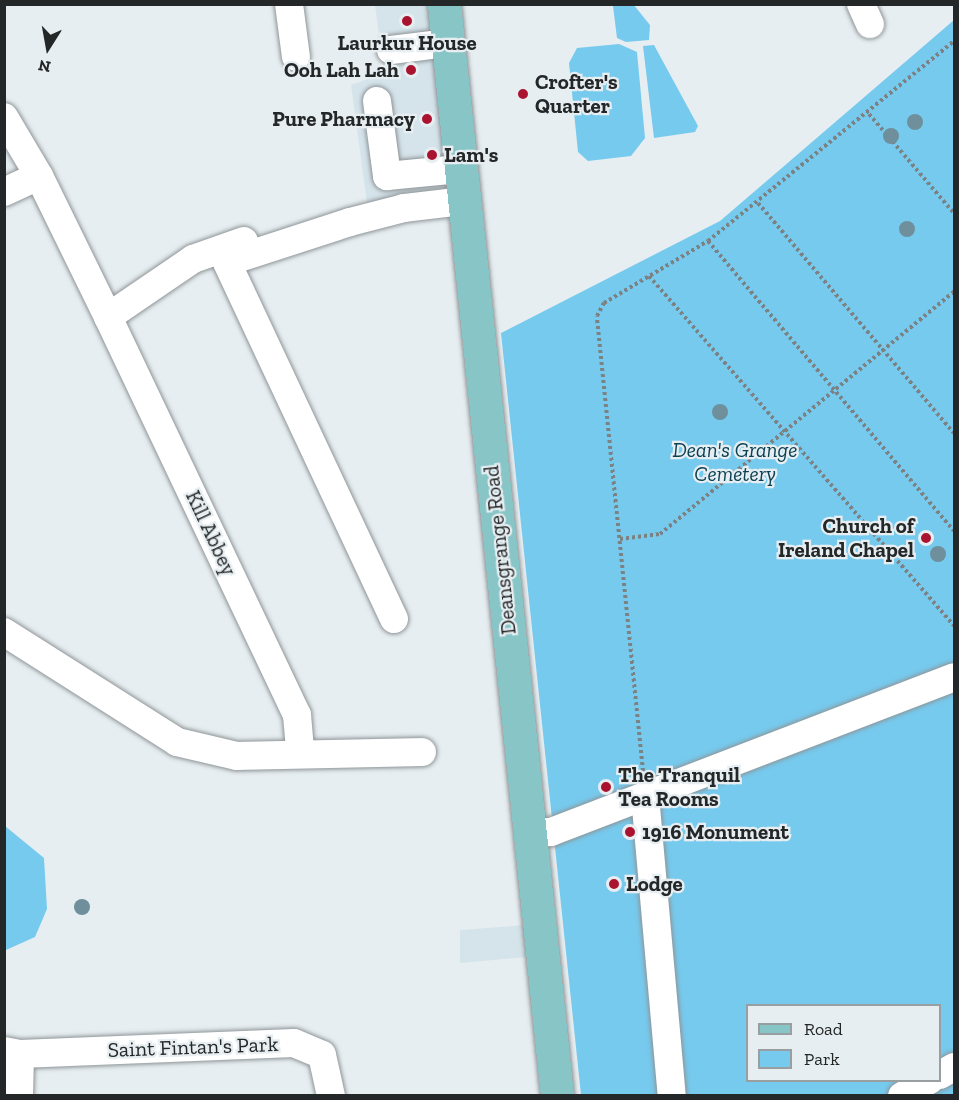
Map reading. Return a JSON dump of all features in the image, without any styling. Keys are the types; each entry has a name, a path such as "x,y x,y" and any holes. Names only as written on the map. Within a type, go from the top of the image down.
{"main road":[{"name":"Deansgrange Road","path":"444,4 557,1095"}],"street":[{"path":"289,4 296,57"},
{"path":"391,50 447,43"},
{"path":"377,101 387,176 460,169"},
{"name":"Kill Abbey","path":"4,117 39,176 297,715 300,753"},
{"path":"4,192 39,176"},
{"path":"394,619 227,262 350,222 405,208 464,201"},
{"path":"108,317 193,260 355,203"},
{"path":"4,632 177,742 237,756 422,752"},
{"path":"530,833 551,832 954,677"},
{"path":"645,796 672,1095"},
{"name":"Saint Fintan's Park","path":"19,1095 12,1053 294,1043 322,1055 331,1095"},
{"path":"941,1074 954,1066"},
{"path":"902,1095 926,1082"}],"path":[{"path":"645,796 597,316 604,303 708,241 758,203 869,114 954,41"},
{"path":"869,114 954,213"},
{"path":"758,203 954,434"},
{"path":"708,241 837,390 954,531"},
{"path":"649,276 954,626"},
{"path":"620,539 660,534 884,352 954,292"}],"shaded area":[{"path":"375,5 428,5 449,197 368,211 351,85 384,73"},
{"path":"525,925 527,957 460,963 460,930"}],"green space":[{"path":"633,4 650,25 649,40 626,42 617,38 613,6"},
{"name":"Dean's Grange Cemetery","path":"954,20 954,1095 581,1095 501,333 720,221"},
{"path":"619,44 637,52 645,138 631,156 588,161 578,152 569,63 577,48"},
{"path":"654,45 698,126 695,132 654,138 643,46"},
{"path":"5,826 44,858 47,909 35,937 6,950 5,969"}],"place":[{"name":"Laurkur House","path":"407,21"},
{"name":"Ooh Lah Lah","path":"411,70"},
{"name":"Crofter's Quarter","path":"523,94"},
{"name":"Pure Pharmacy","path":"427,119"},
{"name":"Lam's","path":"432,155"},
{"name":"Church of Ireland Chapel","path":"926,538"},
{"name":"The Tranquil Tea Rooms","path":"606,787"},
{"name":"1916 Monument","path":"630,832"},
{"name":"Lodge","path":"614,884"}]}
